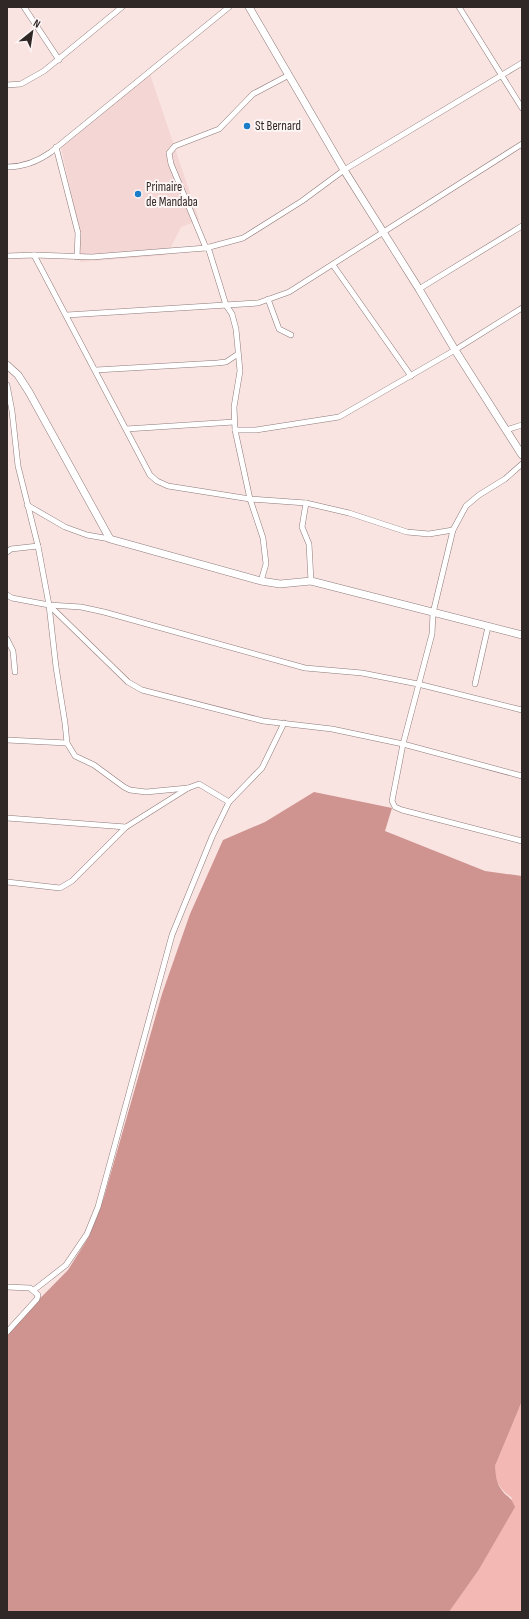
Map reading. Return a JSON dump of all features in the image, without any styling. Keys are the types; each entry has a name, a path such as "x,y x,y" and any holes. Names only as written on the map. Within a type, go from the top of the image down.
{"street":[{"path":"24,7 59,60"},
{"path":"7,85 21,84 44,71 122,7"},
{"path":"7,167 27,165 39,161 229,7"},
{"path":"249,7 344,170 420,290 455,350 522,455"},
{"path":"459,7 522,108"},
{"path":"7,256 34,255 92,257 207,248 243,238 302,201 344,170 522,64"},
{"path":"261,581 266,564 263,538 250,499 234,422 234,407 240,371 236,329 232,314 226,305 207,248 171,164 169,153 175,146 219,128 253,94 289,75"},
{"path":"67,315 258,303 268,300 289,292 333,265 522,144"},
{"path":"56,147 78,233 77,257"},
{"path":"420,290 522,226"},
{"path":"34,255 67,315 150,475 157,481 168,486 250,499 306,503 349,513 407,532 429,534 453,530"},
{"path":"333,265 411,376"},
{"path":"268,300 279,329 291,335"},
{"path":"235,430 256,430 339,417 455,350 522,308"},
{"path":"96,370 226,362 238,354"},
{"path":"7,365 18,375 29,392 110,539"},
{"path":"7,385 12,411 18,466 38,546 49,605 67,743 76,756 94,765 130,790 146,792 188,788"},
{"path":"126,429 234,422"},
{"path":"506,430 522,425"},
{"path":"522,464 505,479 479,494 466,506 453,530 434,613 432,634 403,744 392,801 395,806 402,810 522,840"},
{"path":"306,503 302,527 309,544 311,582"},
{"path":"27,505 65,527 87,535 110,539 261,581 280,584 311,582 522,635"},
{"path":"7,552 11,549 38,546"},
{"path":"7,595 12,598 49,605 81,607 104,612 305,668 362,673 418,684 522,710"},
{"path":"49,605 134,687 263,720 332,729 403,744 522,776"},
{"path":"475,684 488,627"},
{"path":"7,639 13,651 15,672"},
{"path":"34,1290 66,1265 87,1234 98,1206 172,935 212,837 229,802 262,768 284,723"},
{"path":"7,740 67,743"},
{"path":"7,882 60,888 72,881 126,827 188,788 199,784 229,802"},
{"path":"7,818 126,827"},
{"path":"7,1287 30,1288 38,1294 37,1299 7,1332"}],"shaded area":[{"path":"150,74 199,220 181,227 167,255 80,262 79,229 60,143"},
{"path":"314,792 392,808 385,831 485,871 522,876 522,1401 495,1466 498,1484 515,1507 478,1571 449,1612 7,1612 7,1332 68,1270 88,1238 104,1197 162,994 190,914 223,840 265,822"},
{"path":"522,1401 522,1612 449,1612 478,1571 512,1498 499,1485 496,1477 495,1466"}],"place":[{"name":"St Bernard","path":"247,126"},
{"name":"Primaire de Mandaba","path":"138,194"}]}
